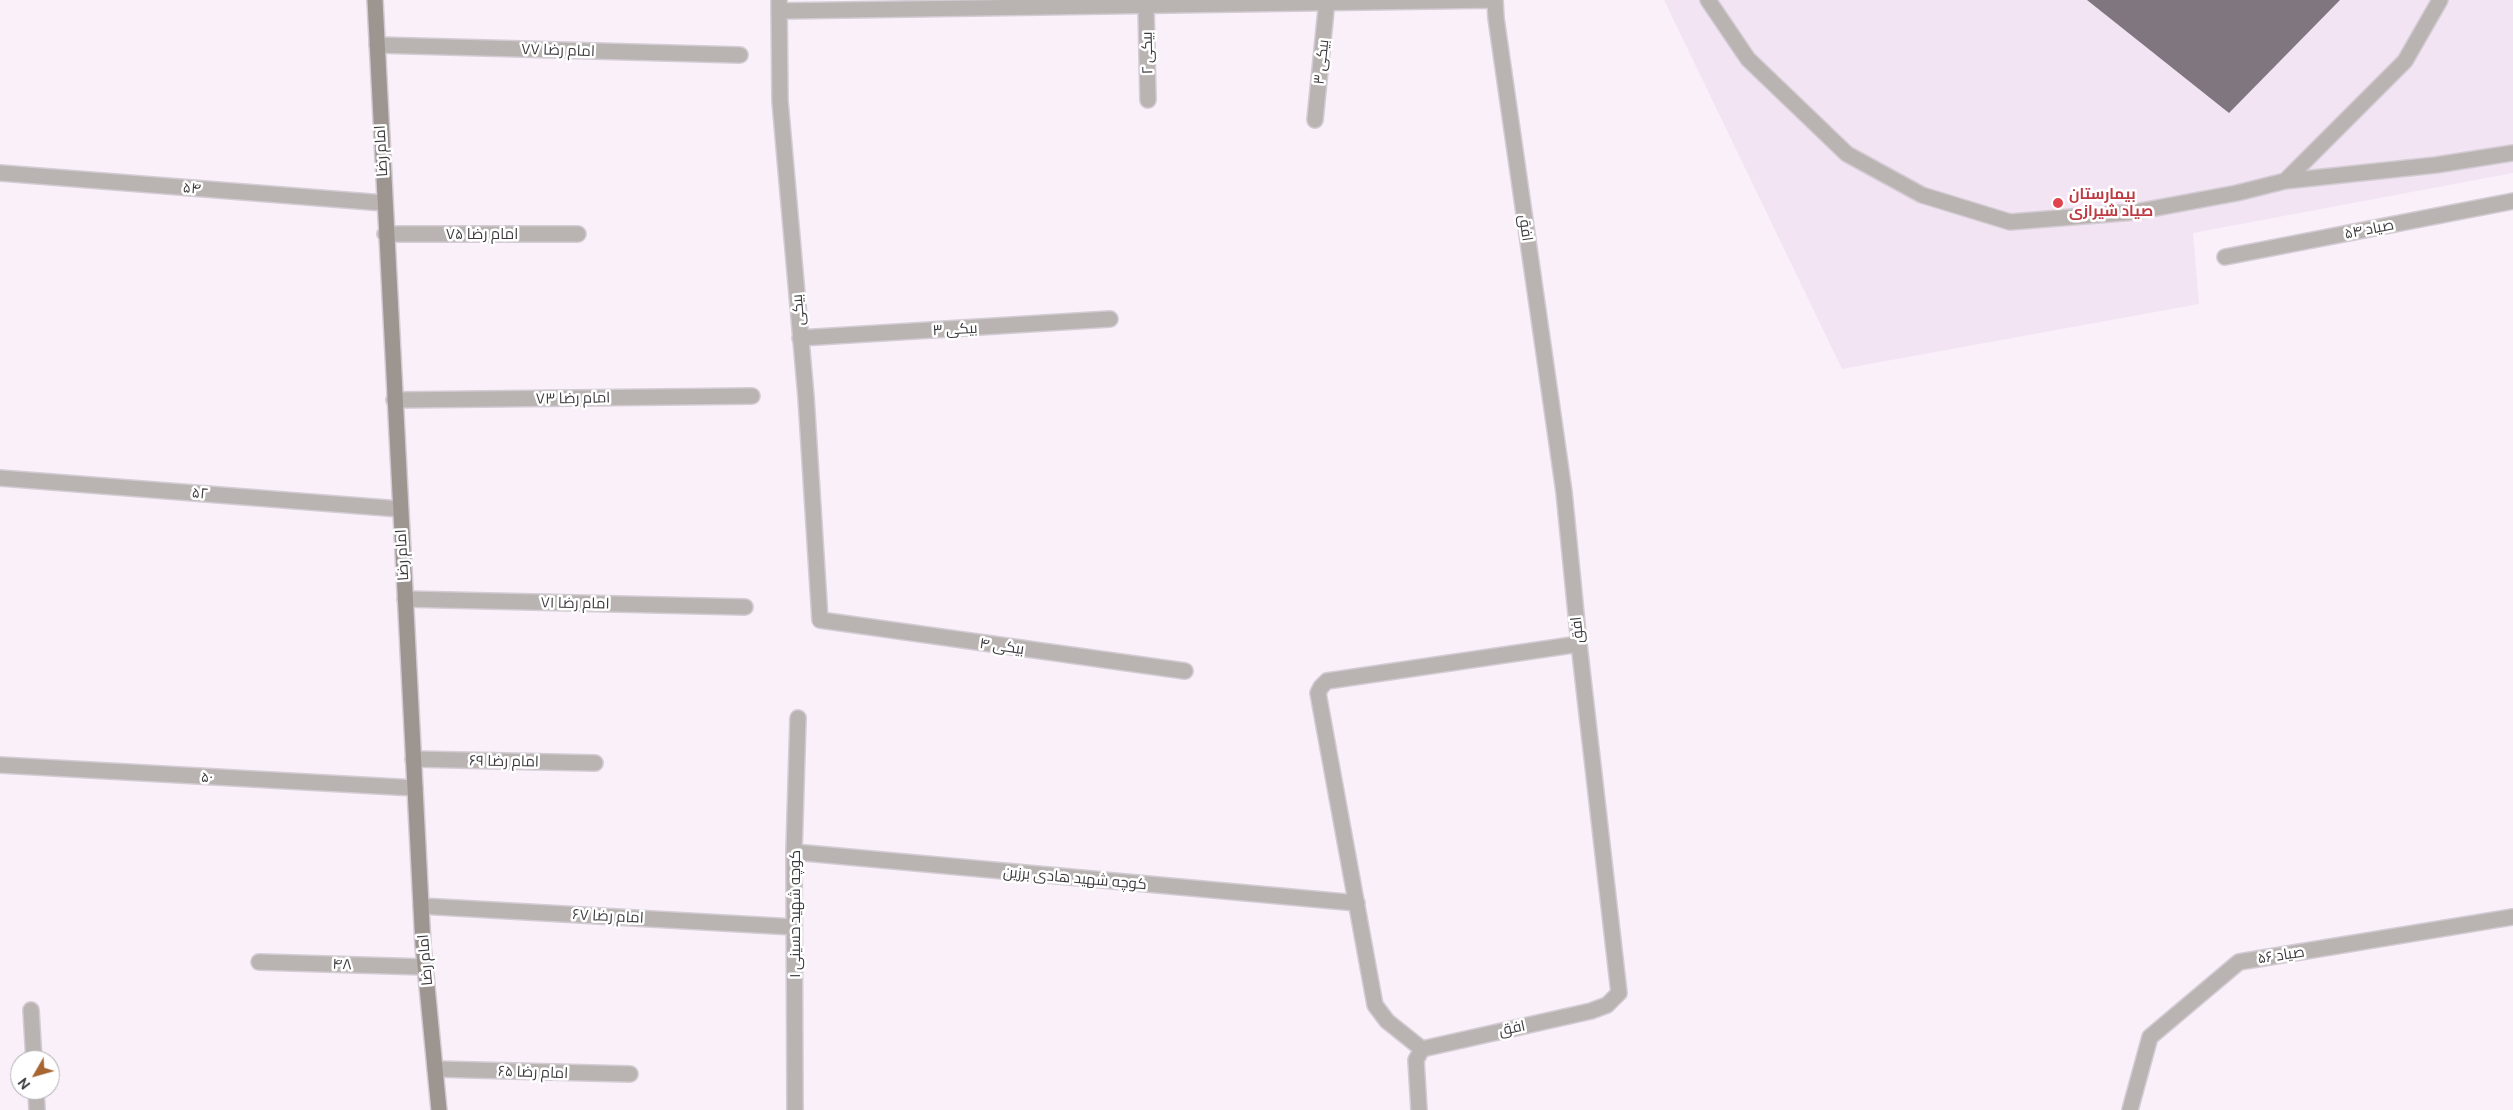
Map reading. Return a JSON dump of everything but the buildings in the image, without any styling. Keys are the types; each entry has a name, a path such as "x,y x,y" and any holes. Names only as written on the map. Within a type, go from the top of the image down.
{"main road":[{"name":"امام رضا","path":"375,0 385,234 421,906 439,1110"}],"street":[{"path":"779,6 1130,3 1146,6 1241,2 1495,0"},
{"name":"افق","path":"1422,1049 1591,1011 1607,1005 1619,993 1579,644 1564,492 1497,28 1495,0"},
{"path":"1708,0 1748,59 1847,154 1922,195 2010,222 2135,212 2237,193 2285,181 2436,164 2513,153"},
{"path":"2285,181 2405,61 2440,0"},
{"name":"۳ بیکی","path":"1315,120 1327,2"},
{"name":"بیکی","path":"779,6 780,101 800,338 820,620"},
{"name":"۲ بیکی","path":"1146,6 1148,100"},
{"name":"امام رضا ۷۷","path":"377,45 740,55"},
{"name":"۵۴","path":"0,173 384,202"},
{"name":"صیاد ۵۴","path":"2225,257 2513,201"},
{"name":"امام رضا ۷۵","path":"385,234 578,234"},
{"name":"۳ بیکی","path":"800,338 1110,319"},
{"name":"امام رضا ۷۳","path":"394,400 752,396"},
{"name":"۵۲","path":"0,478 400,509"},
{"name":"امام رضا ۷۱","path":"405,600 746,608"},
{"name":"۴ بیکی","path":"820,620 1185,671"},
{"path":"1418,1110 1416,1060 1422,1049 1387,1021 1375,1005 1318,693 1327,681 1579,644"},
{"name":"کوچه شهید حسینی ۱","path":"795,1110 794,852 798,718"},
{"name":"امام رضا ۶۹","path":"413,759 595,763"},
{"name":"۵۰","path":"0,765 415,788"},
{"name":"کوچه شهید هادی برزین","path":"794,852 1356,903"},
{"name":"امام رضا ۶۷","path":"421,906 794,927"},
{"name":"صیاد ۵۶","path":"2130,1110 2150,1037 2239,962 2513,918"},
{"name":"۴۸","path":"259,962 425,967"},
{"path":"31,1010 33,1050"},
{"name":"امام رضا ۶۵","path":"435,1069 630,1074"}],"shaded area":[{"name":"بیمارستان صیاد شیرازی","path":"1664,0 2513,0 2513,173 2193,233 2199,304 1842,369"}],"place":[{"name":"بیمارستان صیاد شیرازی","path":"2058,203"}]}
